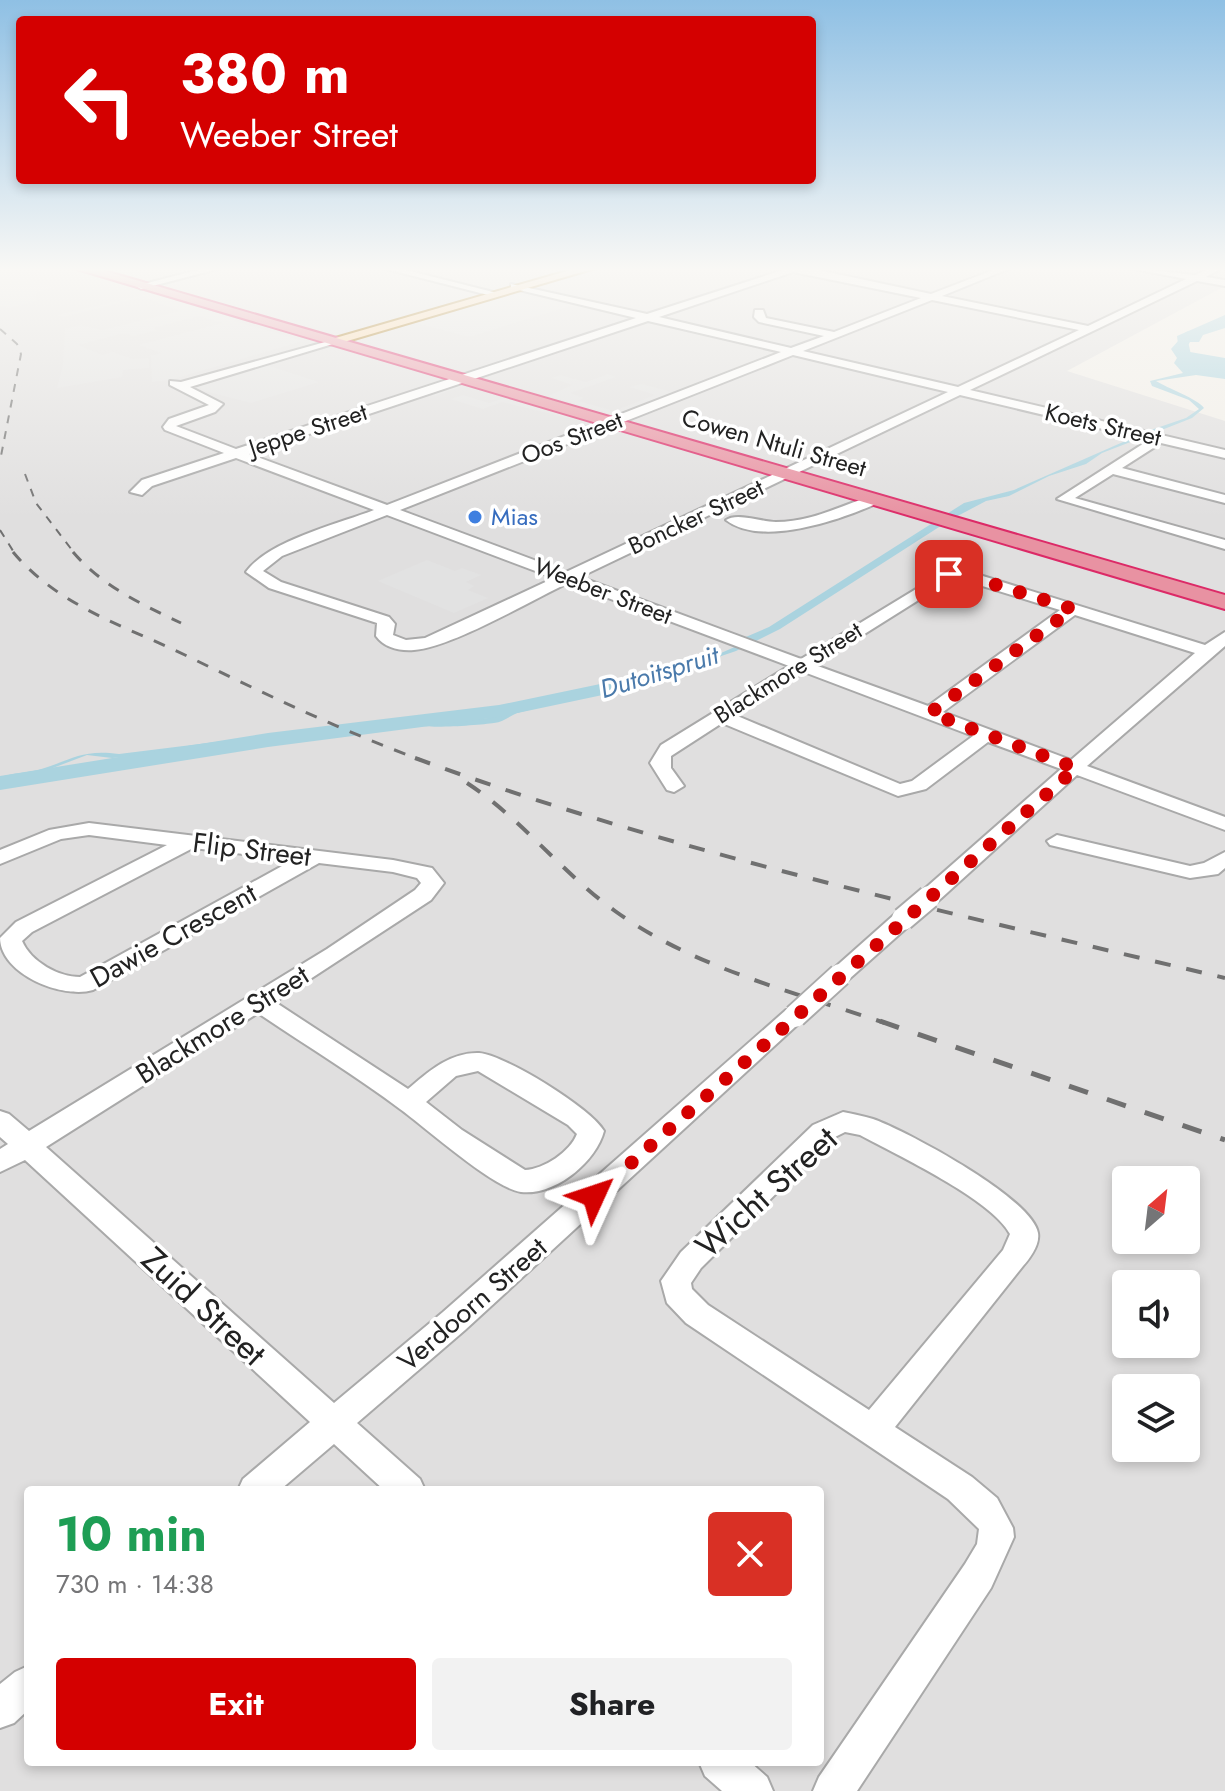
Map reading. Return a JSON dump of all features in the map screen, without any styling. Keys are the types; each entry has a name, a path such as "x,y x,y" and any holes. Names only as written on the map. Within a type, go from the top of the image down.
{"highway":[{"name":"Cowen Ntuli Street","path":"374,351 944,516 1225,602"},
{"name":"Cowen Ntuli Street","path":"791,471 875,499 1225,595"}],"street":[{"name":"Weeber Street","path":"293,351 177,384 214,399 217,404 173,422 169,427 384,511 1225,824"},
{"name":"Jeppe Street","path":"137,492 147,483 546,351"},
{"name":"Koets Street","path":"793,351 1225,454"},
{"name":"Oos Street","path":"431,642 405,645 389,642 384,636 387,624 383,620 266,581 254,572 255,567 269,557 793,351"},
{"name":"Boncker Street","path":"431,642 1045,351"},
{"path":"1156,437 1064,499 1225,545"},
{"path":"1110,469 1225,499"},
{"path":"733,520 774,527 820,522 875,499"},
{"name":"Blackmore Street","path":"674,786 659,765 663,753 800,664 949,574 965,575 1073,609"},
{"path":"930,713 1073,609 1208,652"},
{"name":"Verdoorn Street","path":"260,1486 454,1321 903,919 1225,637"},
{"path":"721,716 881,785 905,790 919,785 987,734"},
{"name":"Flip Street","path":"0,858 43,838 89,829 411,869 431,877"},
{"name":"Dawie Crescent","path":"191,841 24,927 10,940 14,951 56,982 72,987 85,985 315,857"},
{"path":"1057,841 1190,872 1210,869 1225,858"},
{"name":"Blackmore Street","path":"0,1162 258,1002 423,895 433,883 431,877"},
{"path":"258,1002 409,1102 452,1137 520,1181 529,1183 558,1170 591,1137 591,1131 577,1118 486,1064 468,1063 448,1069 409,1102"},
{"name":"Zuid Street","path":"0,1121 403,1486"},
{"name":"Wicht Street","path":"833,1791 978,1576 998,1541 992,1518 982,1505 704,1319 686,1304 676,1288 676,1281 691,1260 822,1132 843,1122 867,1127 996,1201 1015,1217 1024,1231 1023,1242 1013,1258 873,1430"},
{"path":"0,1709 24,1688"},
{"path":"724,1766 753,1791"}],"shaded area":[{"path":"0,351 1105,351 1067,371 1225,421 1225,1791 0,1791"},
{"path":"64,351 91,351 102,355 113,352 132,359 149,358 149,368 123,370 122,377 57,388"},
{"path":"154,351 270,351 170,380 152,382 151,356 161,353"},
{"path":"266,365 319,382 251,403 201,390 200,385"},
{"path":"608,374 616,377 570,393 584,398 578,401 614,411 655,395 630,387 641,384 680,394 618,416 548,396 572,385 551,378 560,375 586,382"},
{"path":"464,382 601,421 593,424 502,402 483,409 451,399 463,395 489,403 505,398 466,385 435,396 427,394"},
{"path":"427,560 455,571 462,568 481,575 466,582 474,586 468,590 488,598 454,613 378,581"}],"water":[{"path":"1172,351 1225,358 1225,379 1196,375 1156,381 1204,408 1192,418 1149,435 1142,433 1186,418 1199,409 1189,400 1152,386 1150,381 1183,373 1174,363 1177,358"},
{"path":"1139,435 1146,436 1009,496 986,501 950,520 780,629 736,651 674,672 517,713 497,722 443,727 419,725 488,718 721,653 737,646 741,639 769,627 964,503 1014,490"},
{"path":"264,736 265,744 112,758 87,755 37,774 0,780 0,777 38,770 86,754 119,754"}],"waterway":[{"path":"1184,351 1185,357 1225,369"},
{"name":"Dutoitspruit","path":"0,783 268,740 499,711 605,689"}],"railway":[{"path":"0,461 20,351"},
{"path":"25,474 36,503 75,554"},
{"path":"0,530 15,554"},
{"path":"13,552 50,587 93,613 302,710 421,760"},
{"path":"73,552 109,584 181,623"},
{"path":"415,758 514,793 715,853 1225,978"},
{"path":"467,783 506,813 596,896 646,931 746,977 885,1023"},
{"path":"880,1021 1225,1140"}],"place":[{"name":"Mias","path":"475,517"}],"route":[{"path":"594,1196 1076,768 930,713 1073,609 965,575 949,574"}]}
